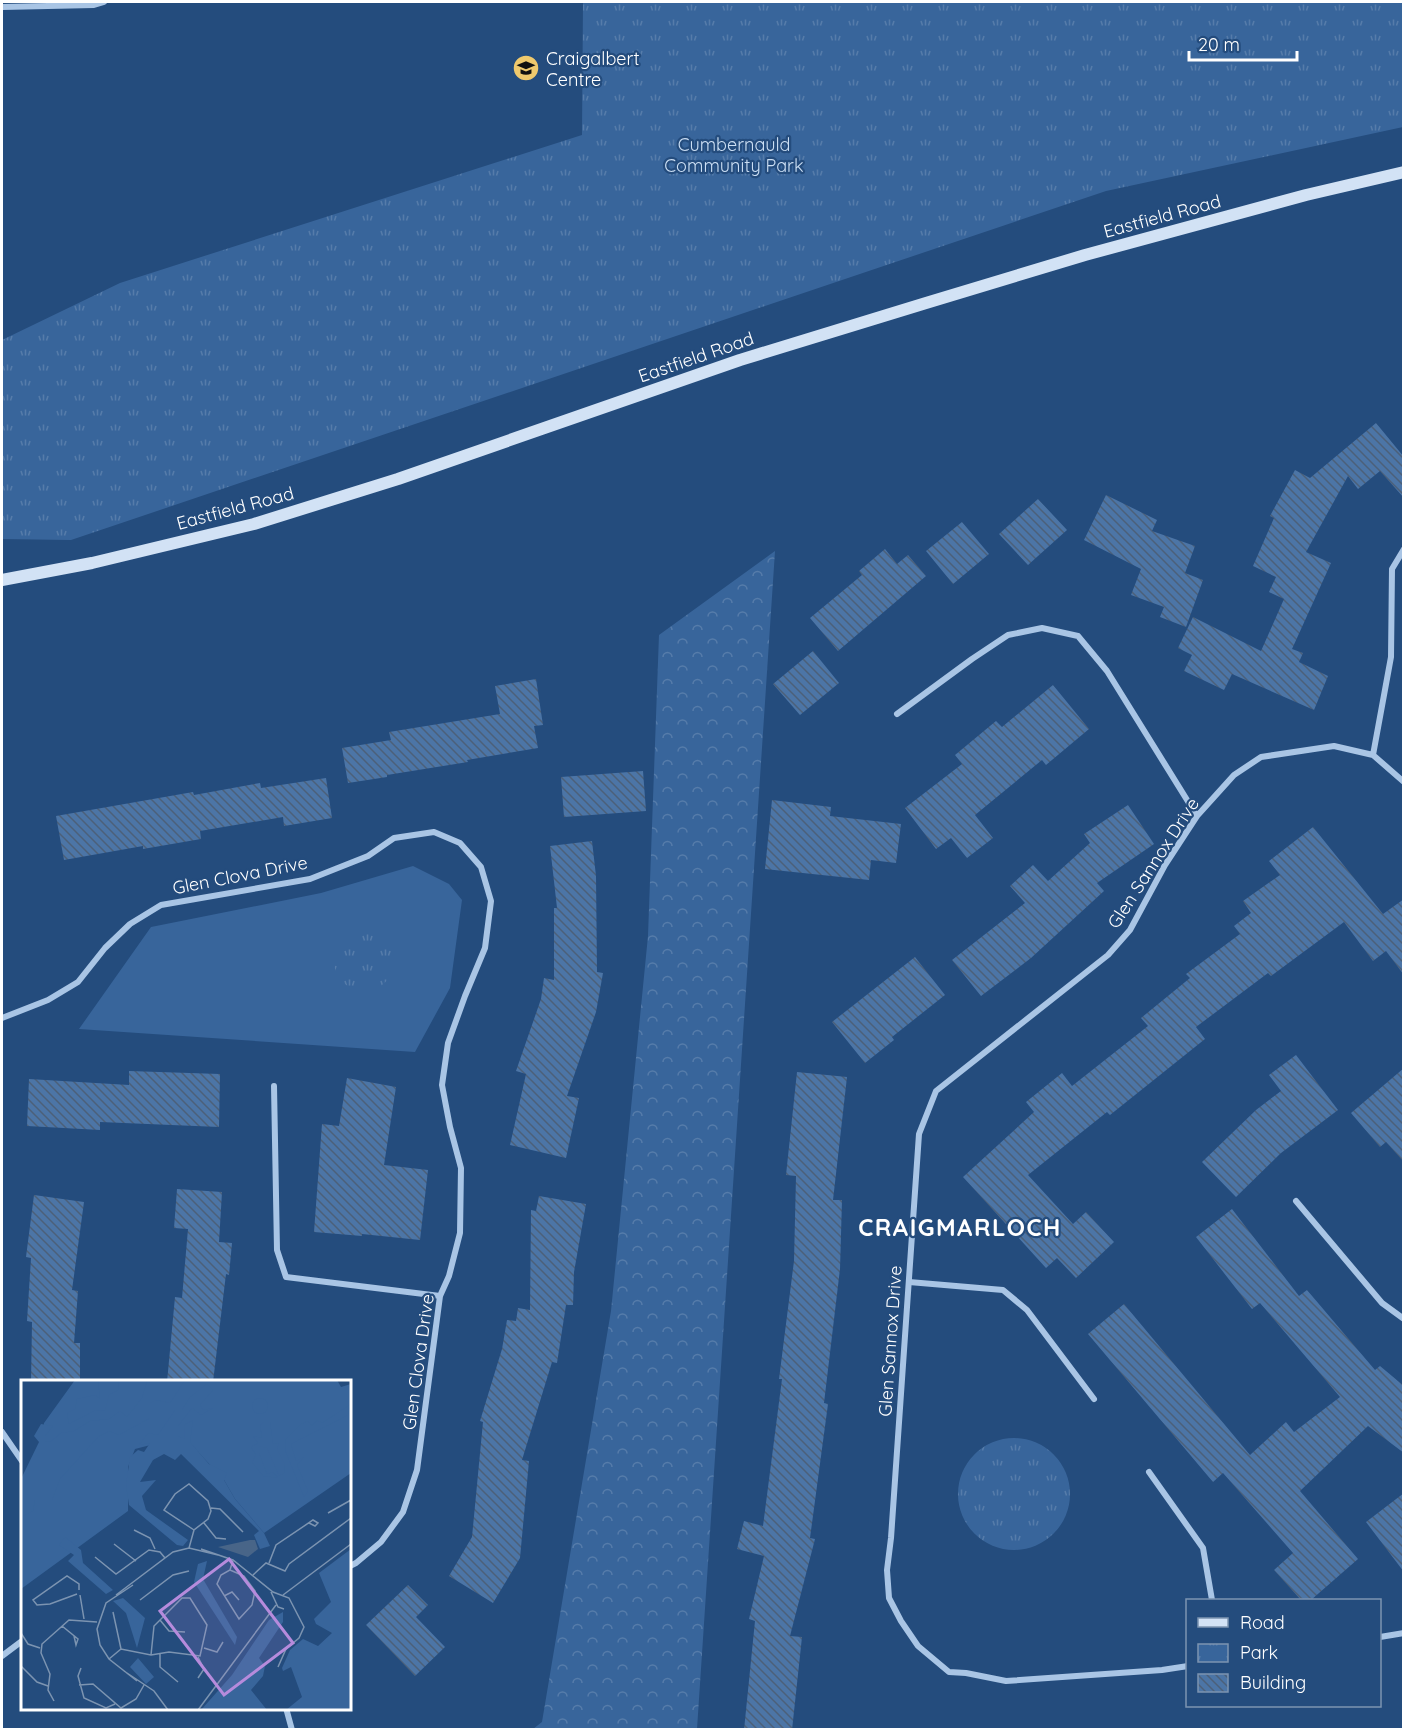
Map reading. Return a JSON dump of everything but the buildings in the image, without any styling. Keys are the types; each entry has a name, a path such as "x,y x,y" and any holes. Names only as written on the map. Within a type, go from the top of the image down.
{"street":[{"path":"2,7 104,2"},
{"name":"Eastfield Road","path":"2,580 92,563 254,524 398,479 740,360 915,306 1085,255 1306,195 1404,172"},
{"path":"1373,755 1392,657 1392,569 1404,549"},
{"path":"897,714 1008,635 1042,628 1078,636 1107,671 1197,816"},
{"name":"Glen Sannox Drive","path":"1186,1666 1006,1681 949,1672 918,1646 889,1598 887,1570 919,1134 936,1091 1108,955 1130,930 1165,866 1197,816 1234,775 1261,757 1334,746 1373,755 1404,782"},
{"name":"Glen Clova Drive","path":"2,1018 48,1000 78,982 105,948 130,924 161,905 310,879 368,856 394,838 434,832 460,843 481,867 491,901 485,948 448,1043 442,1085 461,1168 460,1233 449,1276 440,1296 417,1470 403,1512 381,1542 351,1566"},
{"path":"274,1086 277,1250 286,1277 440,1296"},
{"path":"1296,1201 1382,1303 1404,1319"},
{"path":"909,1282 1003,1290 1028,1310 1094,1399"},
{"path":"2,1432 21,1460"},
{"path":"1149,1472 1203,1548 1212,1599"},
{"path":"1381,1637 1404,1633"},
{"path":"2,1656 21,1642"},
{"path":"287,1710 292,1730"}],"green space":[{"name":"Cumbernauld Community Park","path":"583,2 1403,2 1403,127 1106,191 71,540 2,539 2,340 120,283 582,135"},
{"path":"775,551 697,1729 533,1729 542,1722 611,1311 648,936 659,635"},
{"path":"413,866 449,884 462,900 450,988 415,1052 79,1029 151,927 321,893"},
{"path":"358,931 370,931 381,936 389,944 394,961 392,973 381,986 370,991 358,991 347,986 339,978 334,967 334,955 339,944 347,936"},
{"path":"1014,1438 1035,1442 1053,1455 1066,1473 1070,1494 1066,1515 1053,1533 1035,1546 1014,1550 993,1546 975,1533 962,1515 958,1494 962,1473 975,1455 993,1442"}],"place":[{"name":"Craigalbert Centre","path":"526,68"}],"district":[{"name":"CRAIGMARLOCH","path":"960,1227"}]}
